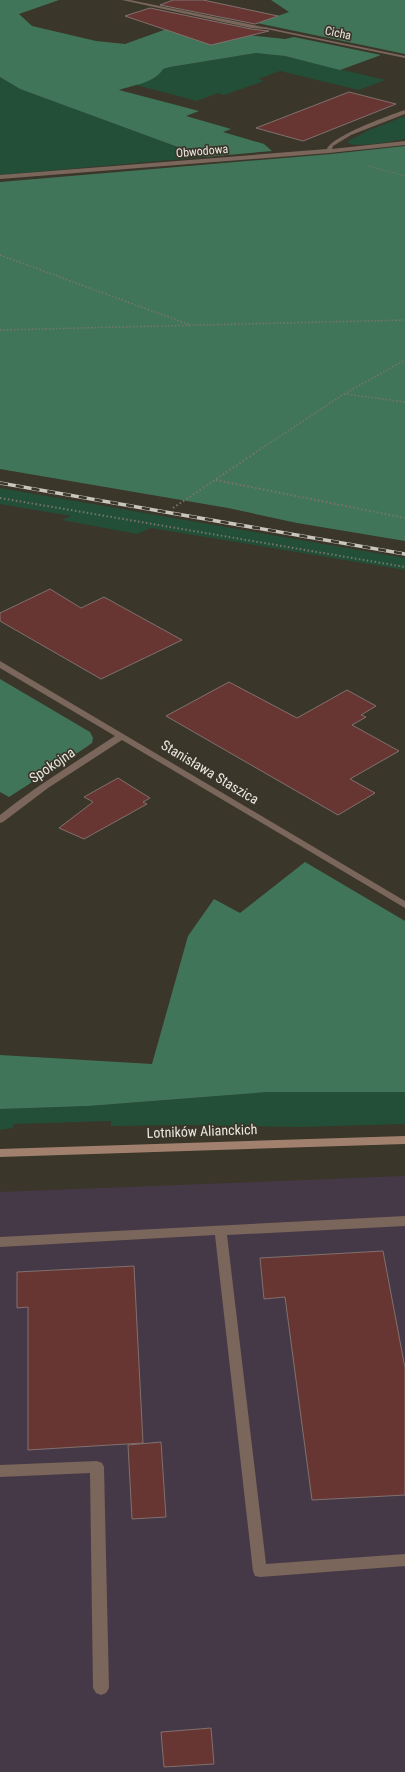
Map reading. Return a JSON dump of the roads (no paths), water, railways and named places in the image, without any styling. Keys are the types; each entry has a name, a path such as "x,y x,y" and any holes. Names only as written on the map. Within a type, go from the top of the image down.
{"main road":[{"name":"Lotników Alianckich","path":"0,1153 405,1140"}],"street":[{"name":"Cicha","path":"124,0 251,27 266,28 405,57"},
{"path":"329,151 331,145 350,134 405,112"},
{"name":"Obwodowa","path":"0,177 329,151 405,143"},
{"name":"Stanisława Staszica","path":"0,664 405,905"},
{"name":"Spokojna","path":"0,820 14,808 122,736"},
{"path":"0,1242 405,1221"},
{"path":"220,1230 260,1571 405,1560"},
{"path":"0,1471 97,1467 101,1688"}],"railway":[{"path":"0,483 405,554"}]}
